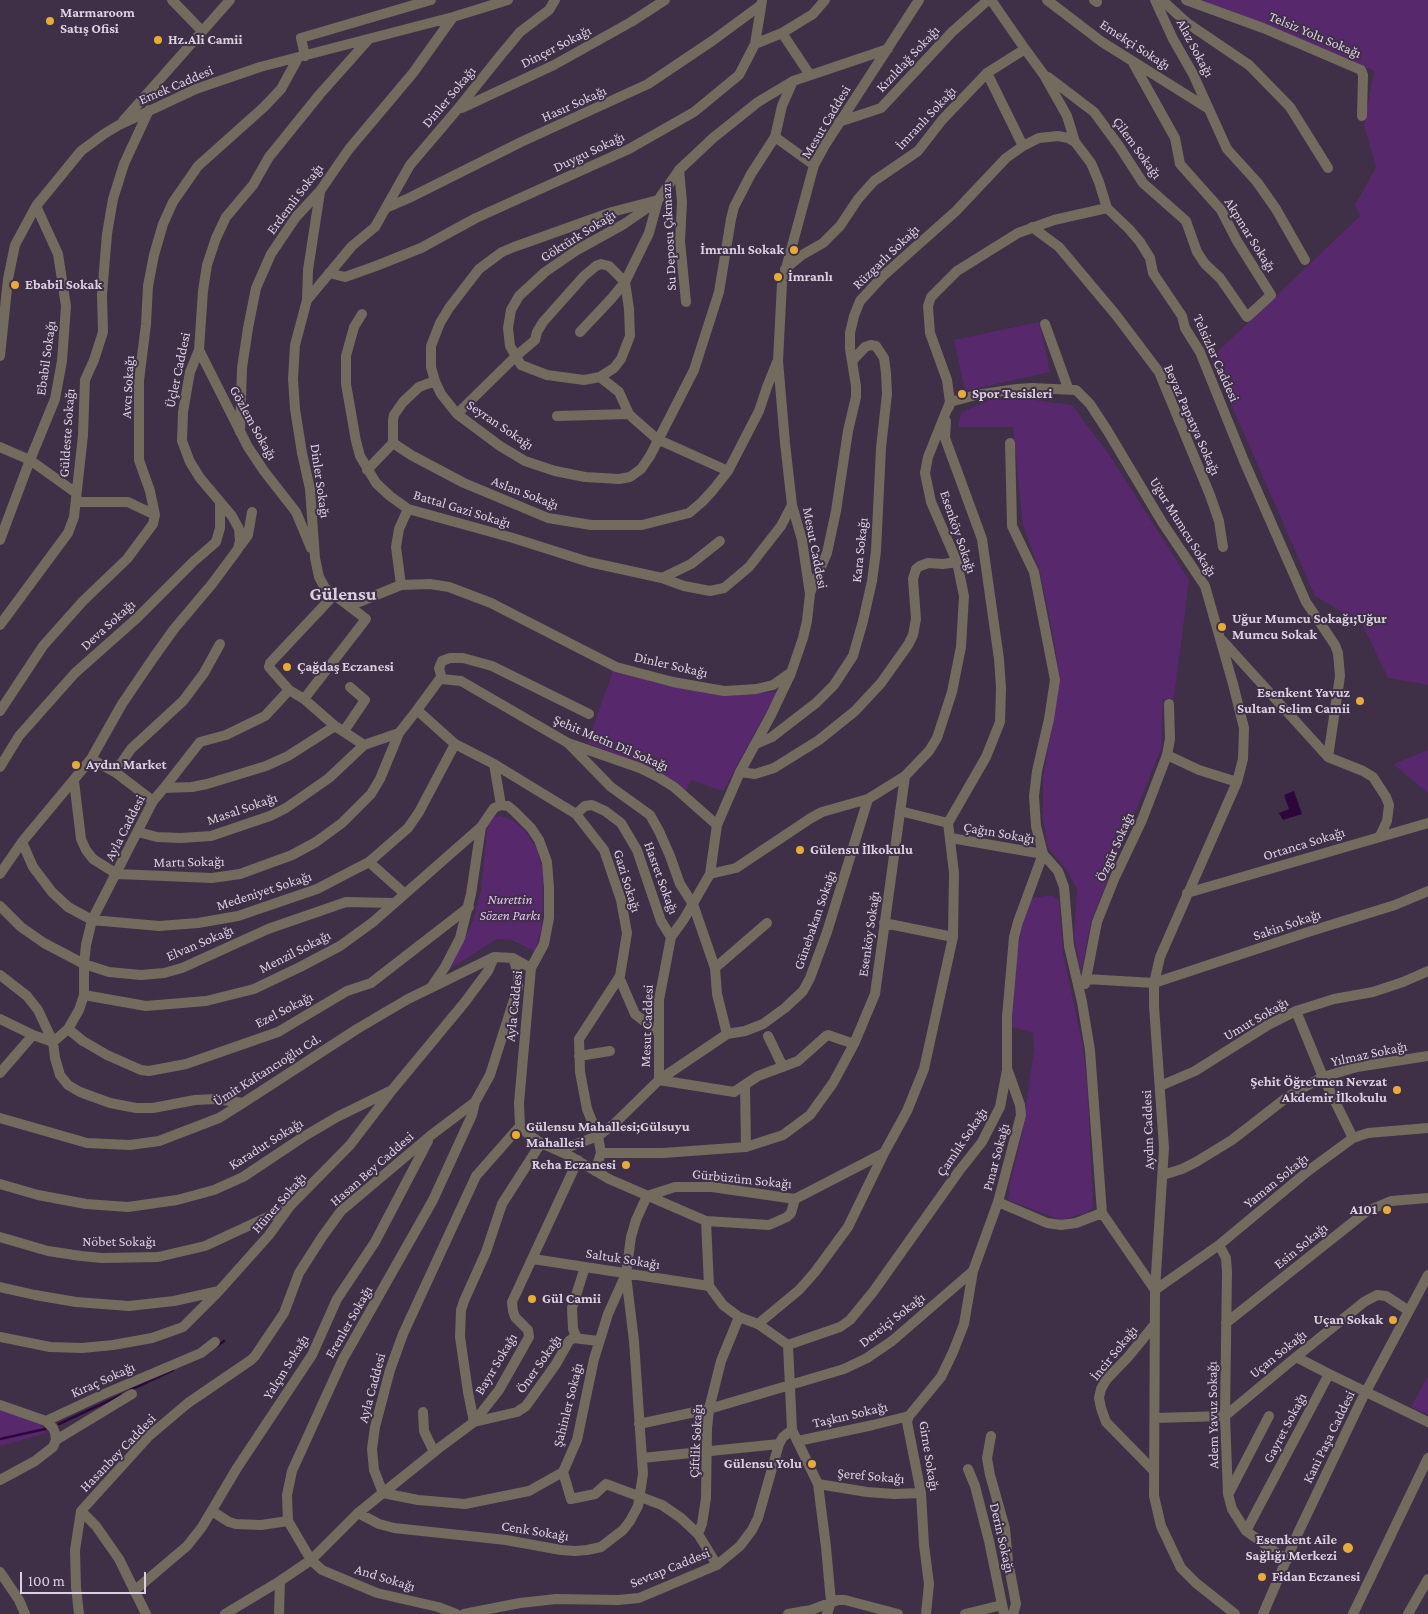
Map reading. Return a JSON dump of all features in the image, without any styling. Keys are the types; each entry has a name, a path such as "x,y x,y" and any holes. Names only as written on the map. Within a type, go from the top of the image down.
{"street":[{"path":"172,0 202,31"},
{"path":"119,125 230,0"},
{"path":"301,57 301,38 430,0"},
{"name":"Emek Caddesi","path":"0,356 11,261 15,245 36,206 81,151 119,125 196,89 260,67 453,17 508,0"},
{"name":"Dinler Sokağı","path":"555,0 550,10 520,32 410,165 375,226 352,246 307,300 295,345 293,380 295,409 310,490 315,558 322,583 333,596 349,606 401,585 435,584 460,591 491,603 616,667 673,682 724,691 756,689 773,685 791,673"},
{"name":"Dinçer Sokağı","path":"456,111 475,100 554,65 623,27 665,0"},
{"path":"755,44 782,33 813,14 826,0"},
{"name":"Mesut Caddesi","path":"560,1150 598,1136 614,1124 659,1080 659,1000 671,937 710,874 716,825 740,772 791,673 807,621 810,594 802,540 792,505 778,361 782,283 814,165 839,122 919,0"},
{"name":"Telsizler Caddesi","path":"990,0 1044,75 1067,116 1075,142 1091,163 1107,208 1140,242 1150,258 1153,273 1182,316 1185,328 1200,352 1244,461 1306,602 1335,645 1340,666 1340,676 1328,757"},
{"name":"Kızıldağ Sokağı","path":"839,122 881,108 952,32 990,0"},
{"name":"Emekçi Sokağı","path":"1047,0 1102,42 1210,110"},
{"name":"Alaz Sokağı","path":"1155,0 1173,40 1193,74 1227,148 1257,182 1276,209 1305,260"},
{"path":"1162,0 1187,23 1249,65 1290,107 1328,168"},
{"name":"Telsiz Yolu Sokağı","path":"1186,0 1263,28 1361,70 1363,74 1362,116"},
{"name":"Duygu Sokağı","path":"329,273 344,276 376,266 421,248 476,218 629,149 694,112 742,72 755,44 762,2"},
{"name":"Hasır Sokağı","path":"386,208 648,84 712,41 762,2"},
{"name":"Erdemli Sokağı","path":"240,432 242,368 248,328 256,288 271,254 296,217 320,191 349,149 413,73 453,17"},
{"path":"782,33 810,75"},
{"name":"Üçler Caddesi","path":"238,549 240,541 239,530 232,516 200,478 190,462 182,441 184,404 190,372 199,350 203,291 207,265 216,238 226,217 253,185 269,157 320,94 369,39"},
{"path":"580,332 625,282 649,233 658,200 678,170 713,138 758,102 793,81 888,49"},
{"name":"İmranlı Sokağı","path":"785,269 802,255 823,243 840,226 858,199 874,182 918,151 942,120 987,73 1025,50"},
{"name":"Avcı Sokağı","path":"155,515 150,492 139,460 139,381 146,324 148,286 163,224 172,202 198,166 264,107 281,89 301,57"},
{"name":"Akpınar Sokağı","path":"1132,62 1175,138 1180,164 1221,210 1271,295"},
{"path":"987,73 1023,146"},
{"name":"Çilem Sokağı","path":"1044,75 1094,112 1143,183 1186,221 1197,252 1205,264 1220,278 1247,317 1271,295"},
{"name":"Seyran Sokağı","path":"658,200 612,212 542,236 502,252 479,269 449,308 432,339 431,360 435,381 441,394 456,414 500,446 525,461 555,471 585,477 619,479 630,476 641,469 646,463 694,370 719,292 734,207 751,174 775,137 784,101 793,81"},
{"name":"Güldeste Sokağı","path":"0,625 68,533 74,517 84,435 85,380 103,332 102,295 112,199 124,164 149,110"},
{"name":"Rüzgarlı Sokağı","path":"810,594 826,557 836,512 848,431 856,397 850,334 860,301 883,276 956,211 1006,158 1023,146 1046,136 1063,137 1075,142"},
{"path":"775,137 814,165"},
{"name":"Su Deposu Çıkmazı","path":"678,170 682,202 680,241 686,302"},
{"path":"307,300 308,270 320,191"},
{"name":"Göktürk Sokağı","path":"515,357 508,335 509,317 514,304 525,290 545,272 577,250 624,224 658,200"},
{"name":"Ebabil Sokağı","path":"0,540 56,394 62,361 66,312 57,250 36,206"},
{"path":"758,1324 799,1290 848,1227 907,1111 924,1068 953,936 954,873 948,823 994,741 1001,717 998,651 982,539 945,438 950,402 947,380 930,333 928,306 931,297 957,271 991,248 1018,233 1032,227 1107,208"},
{"name":"Beyaz Papatya Sokağı","path":"1032,227 1059,247 1116,315 1158,372 1210,495 1223,547"},
{"path":"456,414 515,357 535,340 543,322 584,276 596,266 601,264 609,266 625,282 630,336 621,359 614,368 600,377 584,380 547,375 524,367 515,357"},
{"name":"Battal Gazi Sokağı","path":"362,314 349,338 345,366 354,434 360,456 376,483 408,508 589,562 662,578 697,589 714,591 732,584 756,559 781,526 792,505"},
{"path":"950,402 976,395 1017,389 1068,388 1044,324"},
{"name":"Kara Sokağı","path":"756,744 770,738 790,724 816,703 834,685 853,656 861,629 872,581 876,551 881,448 887,394 884,358 879,348 874,345 865,347 852,361"},
{"name":"Gözlem Sokağı","path":"199,350 240,432 264,471 296,512 315,558"},
{"name":"Aslan Sokağı","path":"393,443 464,484 519,508 548,518 591,525 642,525 687,514 702,502 728,471 759,411 778,361"},
{"path":"600,377 619,392 629,414 657,439 728,471"},
{"path":"367,470 393,443 393,420 403,402 419,387 435,381"},
{"name":"Uğur Mumcu Sokağı","path":"1068,388 1080,393 1108,430 1162,522 1205,586 1218,635 1328,757 1364,771 1373,777 1380,786 1386,797 1389,812 1380,836"},
{"name":"Esenköy Sokağı","path":"601,1153 663,1153 746,1146 783,1135 810,1115 833,1083 854,1044 875,994 905,776 934,744 954,684 961,647 964,600 957,562 931,502 925,473 929,452 950,402"},
{"path":"557,416 629,414"},
{"path":"1010,443 1012,526 1034,572 1055,680 1049,719 1037,771 1034,796 1036,826 1043,854 1053,864 1062,879 1069,946 1082,1002 1090,1050 1102,1213 1155,1290"},
{"path":"0,447 30,460 76,498 128,502 155,515 153,524 127,559 83,601 43,646 0,711"},
{"name":"Deva Sokağı","path":"0,767 20,736 75,673 137,618 193,562 216,542 220,528 220,502"},
{"path":"401,585 396,547 399,529 408,508"},
{"path":"0,874 22,842 91,760 122,704 148,665 174,628 212,584 248,535 252,512"},
{"path":"662,578 691,564 720,541"},
{"path":"740,772 755,774 774,768 819,740 855,711 881,683 913,635 916,619 913,580 916,569 928,564 957,562"},
{"path":"333,596 270,663 269,667 289,690 304,699 339,729 364,745 398,734 436,683 442,679 439,668 442,661 450,658 464,658 492,666 589,714"},
{"path":"304,699 366,619 349,606"},
{"name":"Aydın Caddesi","path":"1218,635 1244,728 1243,759 1237,782 1160,957 1154,983 1164,1148 1155,1290 1153,1470 1154,1496 1161,1526 1181,1568 1185,1574 1235,1614"},
{"path":"115,772 131,749 183,701 204,673 220,644"},
{"name":"Şehit Metin Dil Sokağı","path":"442,679 461,681 568,743 640,768 658,777 674,787 716,825"},
{"path":"339,729 365,700 350,687"},
{"path":"164,788 200,742 226,735 265,716 289,690"},
{"name":"Özgür Sokağı","path":"1082,1002 1096,922 1142,820 1167,755 1170,738 1169,704"},
{"path":"417,710 455,744 494,764 501,805"},
{"name":"Ayla Caddesi","path":"53,1042 68,1028 79,1010 84,995 84,964 92,920 153,801 164,788 192,787 207,784 266,766 339,729"},
{"name":"Martı Sokağı","path":"74,781 80,832 86,850 93,859 117,874 212,878 240,874 292,855 316,842 342,823 371,794 380,779 398,734"},
{"path":"568,743 611,787 650,815 667,848 680,884 693,904 715,968 717,994 727,1034 659,1080"},
{"name":"Medeniyet Sokağı","path":"22,842 33,867 52,892 68,907 92,920 159,926 198,924 238,916 316,889 370,862 408,828 419,812 455,744"},
{"name":"Masal Sokağı","path":"138,832 157,837 211,836 270,816 286,808 323,782 364,745"},
{"path":"1167,755 1199,770 1237,782"},
{"path":"91,760 115,772 153,801"},
{"name":"Gazi Sokağı","path":"494,764 576,814 604,850 621,900 627,933 619,977 609,995 580,1036 580,1072 587,1109 598,1136 601,1153"},
{"path":"710,874 736,868 787,833 822,812 868,799 905,776"},
{"name":"Günebakan Sokağı","path":"727,1034 745,1032 763,1024 785,1008 803,991 810,978 827,932 868,799"},
{"name":"Ayla Caddesi","path":"383,1493 374,1470 372,1449 375,1426 402,1334 476,1176 520,1126 519,1103 531,968 544,944 547,933 549,888 547,862 539,840 531,828 514,811 508,806 501,805"},
{"name":"Menzil Sokağı","path":"84,995 146,1006 206,1001 254,989 340,946 373,922 481,827 494,808 501,805"},
{"name":"Hasret Sokağı","path":"576,814 585,806 592,805 620,823 638,850 661,921 671,937"},
{"path":"900,811 948,823"},
{"name":"Ortanca Sokağı","path":"1188,893 1428,822"},
{"path":"432,987 460,938 469,907 481,827"},
{"name":"Çağın Sokağı","path":"951,838 1043,854"},
{"name":"Çamlık Sokağı","path":"788,1345 846,1324 873,1292 959,1171 982,1142 999,1112 1007,1070 1007,1017 1014,937 1043,854"},
{"path":"370,862 405,894"},
{"name":"Sakin Sokağı","path":"1154,983 1395,905 1428,891"},
{"name":"Elvan Sokağı","path":"0,906 21,927 44,943 84,964 117,974 149,975 175,971 268,929 346,902 394,903"},
{"name":"Ezel Sokağı","path":"68,1028 83,1041 141,1070 149,1071 186,1064 278,1032 347,991 371,983 469,907"},
{"path":"715,968 767,923"},
{"path":"884,923 953,936"},
{"path":"494,956 512,958 531,968"},
{"name":"Ümit Kaftancıoğlu Cd.","path":"0,1118 73,1140 94,1144 130,1145 159,1141 219,1118 357,1028 494,956"},
{"name":"Hüner Sokağı","path":"0,1337 41,1346 74,1348 114,1345 143,1340 176,1331 183,1327 219,1291 269,1235 290,1206 350,1145 488,972 494,956"},
{"name":"Erenler Sokağı","path":"310,1560 288,1522 288,1483 311,1427 343,1359 393,1274 432,1200 472,1115 475,1102 490,1075 516,994 518,973 512,958"},
{"name":"Umut Sokağı","path":"1160,1086 1195,1071 1268,1025 1296,1012 1334,999 1372,992 1403,982 1428,971"},
{"path":"0,975 33,1003 53,1042 60,1075 68,1085 80,1092 110,1103 136,1108 153,1108 195,1100 216,1099 243,1103"},
{"path":"619,977 635,1014 658,1032"},
{"path":"1086,979 1154,983"},
{"path":"1296,1012 1323,1077 1354,1138"},
{"path":"0,1018 33,1035 53,1042"},
{"path":"0,1073 33,1035"},
{"path":"659,1080 730,1092 737,1091 758,1076 798,1061 828,1035 854,1044"},
{"path":"768,1036 783,1067"},
{"path":"579,1056 610,1051"},
{"name":"Yılmaz Sokağı","path":"1163,1175 1196,1162 1232,1140 1286,1098 1323,1077 1357,1067 1428,1056"},
{"name":"Pınar Sokağı","path":"1007,1070 1020,1105 1021,1115 998,1202 1047,1223 1061,1225 1076,1223 1102,1213"},
{"path":"745,1085 746,1146"},
{"name":"Karadut Sokağı","path":"0,1184 38,1195 86,1204 128,1206 177,1200 214,1190 243,1177 338,1116 393,1089"},
{"name":"Erenler Sokağı","path":"430,1136 475,1102"},
{"path":"520,1126 541,1143 560,1150 609,1179 706,1221 769,1225 787,1217 791,1213 795,1199"},
{"name":"Yaman Sokağı","path":"1155,1290 1219,1245 1308,1171 1354,1138 1368,1133 1428,1128"},
{"name":"Hasan Bey Caddesi","path":"299,1273 338,1214 430,1136"},
{"name":"Yalçın Sokağı","path":"134,1591 187,1546 202,1527 237,1468 312,1355 338,1299 375,1242 430,1136"},
{"path":"474,1422 460,1337 464,1301 486,1252 501,1206 541,1143"},
{"path":"595,1171 601,1153"},
{"name":"Gürbüzüm Sokağı","path":"647,1196 675,1187 712,1187 795,1199 884,1153"},
{"name":"Bayır Sokağı","path":"383,1493 474,1422 500,1390 529,1337 528,1330 515,1317 512,1302 578,1160"},
{"name":"Şahinler Sokağı","path":"563,1472 577,1440 599,1341 608,1314 626,1274 631,1237 639,1211 647,1196"},
{"name":"Esin Sokağı","path":"1226,1323 1367,1211 1391,1202 1428,1198"},
{"name":"Girne Sokağı","path":"926,1614 929,1595 929,1575 924,1545 921,1493 907,1426 909,1416 941,1377 953,1352 964,1324 973,1271 998,1202"},
{"name":"Nöbet Sokağı","path":"0,1237 48,1251 81,1256 102,1258 158,1257 205,1246 290,1206"},
{"path":"706,1221 709,1286 722,1305 739,1317 758,1324 788,1345 792,1430 818,1484 831,1602 827,1614"},
{"name":"Adem Yavuz Sokağı","path":"1219,1245 1226,1258 1225,1416 1228,1494 1232,1509 1246,1531 1287,1560"},
{"name":"Saltuk Sokağı","path":"533,1259 709,1286"},
{"path":"577,1338 573,1329 572,1308 585,1267"},
{"name":"Dereiçi Sokağı","path":"639,1424 709,1409 790,1386 832,1373 867,1358 913,1324 973,1271"},
{"name":"Hasanbey Caddesi","path":"79,1614 75,1550 81,1512 150,1436 188,1404 255,1356 284,1313 299,1273"},
{"name":"Cenk Sokağı","path":"358,1513 379,1524 394,1528 506,1540 561,1550 587,1550 600,1547 614,1538 630,1521 638,1506 642,1474 634,1342 626,1274"},
{"name":"Kani Paşa Caddesi","path":"1263,1614 1298,1533 1366,1392 1428,1275"},
{"path":"0,1287 76,1302 129,1306 174,1301 219,1291"},
{"name":"Uçan Sokağı","path":"1225,1416 1364,1302 1377,1295 1386,1296 1408,1311"},
{"name":"Çiftlik Sokağı","path":"698,1534 702,1524 706,1498 709,1409 721,1361 739,1317"},
{"name":"İncir Sokağı","path":"1153,1470 1106,1422 1100,1408 1099,1398 1100,1389 1106,1380 1155,1324"},
{"name":"Öner Sokağı","path":"474,1422 517,1412 526,1406 570,1341 577,1338 599,1341"},
{"name":"Kıraç Sokağı","path":"46,1421 201,1353 215,1342"},
{"path":"1296,1356 1428,1422"},
{"name":"Gayret Sokağı","path":"1246,1531 1329,1374"},
{"path":"0,1480 35,1461 53,1447 56,1440 132,1394"},
{"path":"0,1405 46,1421 53,1428 56,1440"},
{"path":"423,1412 424,1431 434,1452"},
{"name":"Taşkın Sokağı","path":"798,1442 909,1416"},
{"path":"1155,1418 1225,1416"},
{"path":"1228,1494 1269,1416"},
{"path":"642,1458 779,1444 782,1437 792,1430"},
{"path":"991,1436 987,1458 1005,1528 1008,1561 1016,1604 1013,1614"},
{"name":"Sevtap Caddesi","path":"464,1614 556,1599 618,1600 639,1598 717,1565 744,1542 758,1518 779,1444"},
{"path":"1353,1614 1428,1458"},
{"name":"Derin Sokağı","path":"968,1469 975,1486 1001,1611"},
{"path":"225,1614 280,1582 310,1560 358,1513 383,1493 418,1500 465,1504 529,1491 549,1482 563,1472 571,1499 595,1494 606,1484 662,1505 681,1518 698,1534 717,1565"},
{"name":"Şeref Sokağı","path":"818,1484 867,1492 921,1493"},
{"path":"212,1511 229,1522 236,1524 261,1525 288,1522"},
{"path":"81,1512 104,1537 119,1559 146,1614"},
{"name":"And Sokağı","path":"310,1560 322,1570 358,1586 377,1593 438,1607 456,1614"},
{"path":"0,1572 3,1585 19,1600 25,1614"},
{"path":"1408,1614 1428,1579"},
{"path":"279,1614 280,1582"},
{"path":"788,1614 811,1610 831,1602 845,1600 898,1614"},
{"path":"965,1614 1001,1611"}],"green space":[{"path":"1202,0 1428,0 1428,685 1388,678 1362,624 1315,596 1211,358 1360,216 1355,205 1376,167 1364,125 1374,71"},
{"path":"1039,322 1050,372 965,391 954,340"},
{"path":"989,400 1035,400 1072,405 1110,456 1189,580 1174,698 1163,699 1161,749 1091,921 1081,973 1074,936 1077,889 1066,869 1048,848 1043,819 1043,777 1060,681 1040,572 1023,525 1013,427 958,427 961,413"},
{"path":"613,671 660,684 723,695 777,692 723,791 691,780 686,791 661,773 587,743"},
{"path":"1428,750 1428,793 1393,764"},
{"name":"Nurettin Sözen Parkı","path":"500,816 512,820 525,831 537,849 543,870 542,927 535,951 511,940 497,939 450,969 473,921 481,890 487,831 494,817"},
{"path":"1053,896 1059,900 1063,954 1083,1047 1087,1082 1093,1207 1087,1213 1061,1220 1008,1200 1010,1183 1022,1134 1034,1050 1034,1033 1012,1027 1016,958 1024,915 1031,898"},
{"path":"1428,1376 1428,1414 1411,1407"},
{"path":"0,1410 41,1425 47,1433 0,1446"}],"shaded area":[{"path":"1294,791 1302,814 1283,820 1279,813 1289,809 1284,795"}],"waterway":[{"path":"217,1346 224,1341"},
{"path":"130,1390 173,1370"},
{"path":"59,1424 121,1395"},
{"path":"0,1439 45,1429"}],"place":[{"name":"Marmaroom Satış Ofisi","path":"50,21"},
{"name":"Hz.Ali Camii","path":"158,40"},
{"name":"İmranlı Sokak","path":"794,250"},
{"name":"İmranlı","path":"778,277"},
{"name":"Ebabil Sokak","path":"15,285"},
{"name":"Spor Tesisleri","path":"962,394"},
{"name":"Uğur Mumcu Sokağı;Uğur Mumcu Sokak","path":"1222,627"},
{"name":"Çağdaş Eczanesi","path":"287,667"},
{"name":"Esenkent Yavuz Sultan Selim Camii","path":"1360,701"},
{"name":"Aydın Market","path":"76,765"},
{"name":"Gülensu İlkokulu","path":"800,850"},
{"name":"Şehit Öğretmen Nevzat Akdemir İlkokulu","path":"1397,1090"},
{"name":"Gülensu Mahallesi;Gülsuyu Mahallesi","path":"516,1135"},
{"name":"Reha Eczanesi","path":"626,1165"},
{"name":"A101","path":"1387,1210"},
{"name":"Gül Camii","path":"532,1299"},
{"name":"Uçan Sokak","path":"1393,1320"},
{"name":"Gülensu Yolu","path":"812,1464"},
{"name":"Esenkent Aile Sağlığı Merkezi","path":"1348,1548"},
{"name":"Fidan Eczanesi","path":"1262,1577"}],"district":[{"name":"Gülensu","path":"343,594"}]}
